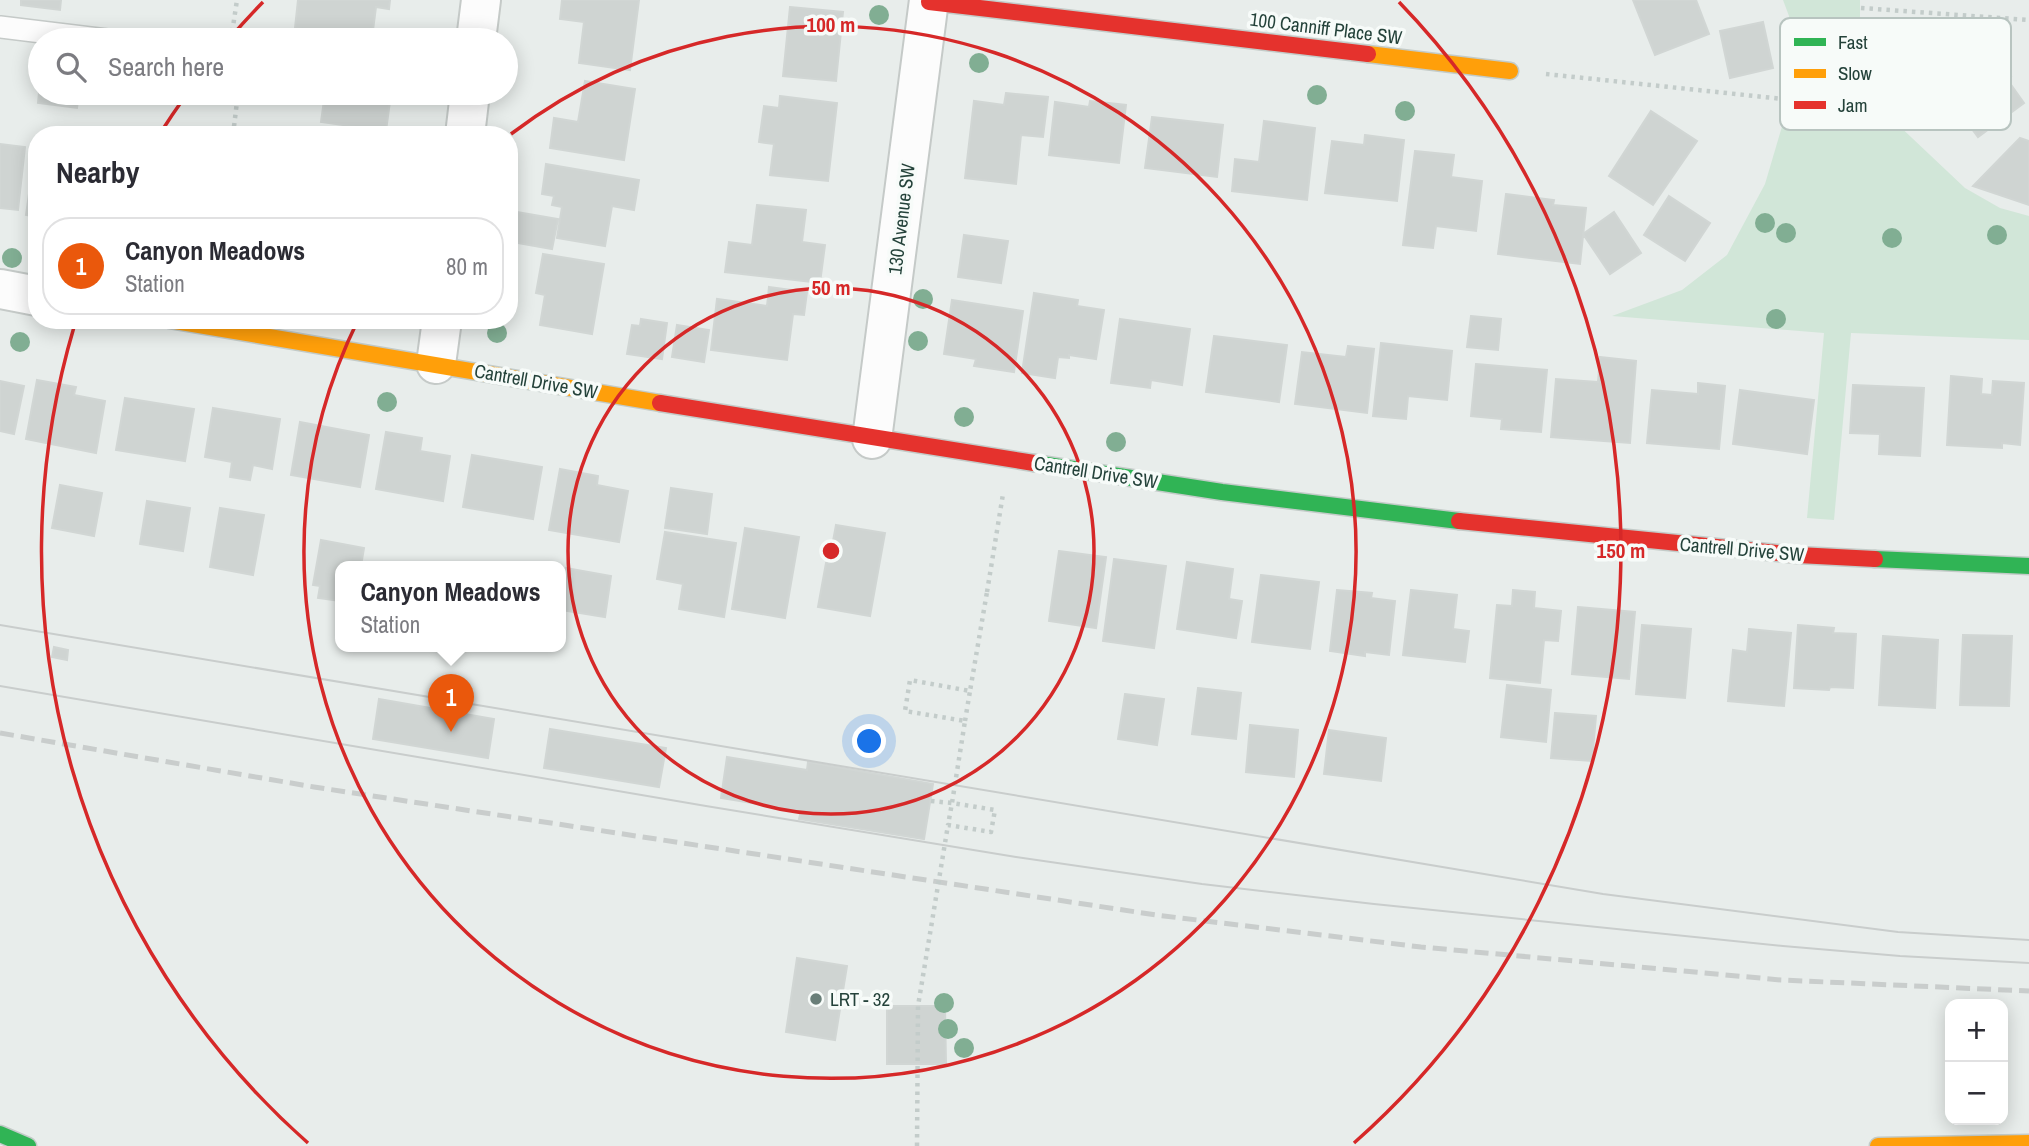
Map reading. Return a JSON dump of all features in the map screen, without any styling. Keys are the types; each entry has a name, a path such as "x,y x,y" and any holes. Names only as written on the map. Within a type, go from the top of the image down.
{"main road":[{"name":"100 Canniff Place SW","path":"929,1 1510,71"},
{"name":"Cantrell Drive SW","path":"221,329 872,439 1222,492 1524,529 1798,555 2029,566"},
{"path":"0,1134 28,1146"},
{"path":"1878,1146 2029,1143"}],"street":[{"path":"478,28 481,0"},
{"name":"130 Avenue SW","path":"872,439 929,1"},
{"path":"466,126 469,105"},
{"path":"0,289 28,294"},
{"path":"436,364 441,329"}],"lane":[{"path":"0,27 28,30"}],"path":[{"path":"233,28 237,0"},
{"path":"1861,8 2001,18"},
{"path":"2011,19 2029,20"},
{"path":"1510,71 1780,99"},
{"path":"234,126 237,105"},
{"path":"917,1146 918,1006 1009,458"},
{"path":"965,721 905,711 910,680 970,691"},
{"path":"931,801 995,810 991,832 948,825"}],"green space":[{"path":"1783,0 1860,0 1860,18 1789,16"},
{"path":"1781,130 1904,130 1965,188 2000,208 2029,216 2029,340 1851,333 1834,520 1807,518 1824,333 1612,316 1682,290 1727,255 1765,184"}],"building":[{"path":"21,0 61,0 60,10 21,5"},
{"path":"298,0 390,0 389,9 376,7 373,28 295,28"},
{"path":"562,0 639,0 630,70 579,63 584,22 560,19"},
{"path":"1633,0 1696,0 1709,34 1655,55"},
{"path":"790,7 843,12 836,81 783,76"},
{"path":"1763,22 1773,68 1730,78 1720,31"},
{"path":"585,81 635,89 624,160 550,148 554,118 578,122"},
{"path":"2011,85 2024,103 2011,113"},
{"path":"1006,93 1048,97 1043,137 1021,135 1016,184 965,178 974,101 1004,105"},
{"path":"780,96 837,103 828,181 770,175 774,144 759,142 764,106 779,108"},
{"path":"1090,101 1126,105 1119,163 1049,155 1055,102 1089,107"},
{"path":"54,105 77,105 77,108"},
{"path":"323,105 390,105 387,126 350,126 321,122"},
{"path":"1651,111 1697,141 1653,205 1609,176"},
{"path":"1152,117 1223,125 1217,177 1145,168"},
{"path":"1264,121 1315,128 1307,200 1232,191 1235,159 1259,162"},
{"path":"1973,130 1987,130 1978,137"},
{"path":"1365,135 1404,140 1397,201 1325,193 1332,141 1364,145"},
{"path":"2020,138 2029,141 2029,205 1973,186"},
{"path":"0,144 25,147 18,210 0,208"},
{"path":"1415,151 1454,155 1451,177 1482,181 1476,231 1436,226 1433,248 1403,245"},
{"path":"546,164 639,180 634,210 612,206 605,246 557,238 562,207 552,205 554,196 542,194"},
{"path":"1506,194 1554,200 1553,205 1586,208 1580,264 1498,254"},
{"path":"1669,196 1710,223 1685,261 1644,235"},
{"path":"757,205 806,210 802,242 825,245 820,283 725,272 729,242 752,245"},
{"path":"518,212 558,219 552,249 518,243"},
{"path":"1614,212 1641,253 1610,274 1583,234"},
{"path":"964,235 1008,241 1001,283 958,277"},
{"path":"543,254 604,264 592,334 540,325 545,295 536,293"},
{"path":"769,287 807,292 804,315 793,314 787,360 711,350 717,299 767,306"},
{"path":"1034,293 1078,300 1077,306 1104,310 1096,359 1069,355 1069,358 1058,357 1055,378 1022,373"},
{"path":"952,300 1023,311 1014,372 974,366 976,359 944,354"},
{"path":"1471,316 1501,319 1498,350 1467,347"},
{"path":"641,319 667,323 662,359 627,354 632,325 640,326"},
{"path":"1120,319 1190,329 1182,385 1151,380 1150,388 1111,383"},
{"path":"677,325 709,330 704,362 672,357"},
{"path":"1214,336 1287,345 1279,402 1206,392"},
{"path":"1381,343 1452,351 1447,400 1408,396 1406,419 1373,416"},
{"path":"1348,346 1374,349 1367,413 1295,404 1302,352 1346,357"},
{"path":"1600,357 1636,361 1630,443 1551,437 1556,379 1598,382"},
{"path":"1476,364 1547,370 1541,432 1501,429 1502,419 1471,416"},
{"path":"1951,376 1982,379 1981,394 1992,395 1993,381 2024,383 2020,445 2002,443 2002,448 1947,445"},
{"path":"37,380 76,387 74,395 105,401 96,453 26,439"},
{"path":"0,381 24,386 14,434 0,431"},
{"path":"1698,383 1725,386 1719,449 1647,443 1652,390 1698,394"},
{"path":"1853,385 1924,388 1920,456 1879,454 1880,434 1850,433"},
{"path":"1740,390 1814,400 1807,454 1733,444"},
{"path":"125,398 194,409 185,461 116,450"},
{"path":"213,408 280,419 272,469 253,465 250,480 230,477 232,462 205,457"},
{"path":"300,422 369,435 360,487 291,475"},
{"path":"386,432 422,438 420,451 450,456 443,501 376,489"},
{"path":"472,455 542,467 533,519 463,507"},
{"path":"560,469 598,476 597,485 628,491 619,542 549,530"},
{"path":"60,485 102,493 94,536 52,528"},
{"path":"671,488 712,494 707,534 665,528"},
{"path":"147,501 190,508 183,551 140,544"},
{"path":"220,508 264,515 253,575 210,567"},
{"path":"836,525 885,533 870,616 818,607"},
{"path":"745,528 799,537 785,618 732,609"},
{"path":"665,532 736,543 724,617 679,609 683,584 657,579"},
{"path":"321,540 364,548 362,561 335,561 335,600 318,598 320,586 313,585"},
{"path":"1059,551 1106,557 1096,628 1049,621"},
{"path":"1114,559 1166,566 1154,648 1103,641"},
{"path":"1187,562 1233,569 1229,599 1242,601 1236,638 1177,629"},
{"path":"566,568 611,576 605,617 566,611"},
{"path":"1261,575 1319,582 1310,649 1252,642"},
{"path":"1337,590 1372,593 1371,598 1395,601 1389,655 1365,652 1365,656 1330,651"},
{"path":"1411,590 1457,595 1453,629 1469,631 1465,662 1403,655"},
{"path":"1513,590 1535,592 1534,608 1561,611 1558,641 1544,640 1540,683 1490,678 1497,605 1512,606"},
{"path":"1578,607 1635,612 1629,679 1572,674"},
{"path":"1642,625 1691,629 1685,698 1636,694"},
{"path":"1798,625 1834,628 1833,633 1856,634 1853,688 1794,688"},
{"path":"1749,629 1791,633 1784,706 1728,701 1733,650 1747,652"},
{"path":"1963,635 2012,636 2009,706 1960,705"},
{"path":"1883,636 1938,640 1935,708 1879,705"},
{"path":"54,647 68,650 67,660 52,657"},
{"path":"1507,685 1551,690 1546,742 1501,737"},
{"path":"1198,688 1241,693 1236,739 1192,734"},
{"path":"1125,694 1164,699 1157,745 1118,739"},
{"path":"379,699 494,719 488,758 373,739"},
{"path":"1555,713 1596,716 1592,761 1551,758"},
{"path":"1250,725 1298,730 1294,777 1246,772"},
{"path":"550,729 666,748 659,787 544,768"},
{"path":"1329,730 1386,738 1381,781 1324,774"},
{"path":"727,757 807,770 808,762 933,784 924,839 799,819 801,811 721,798"},
{"name":"LRT - 32","path":"797,958 847,966 835,1040 786,1032"},
{"path":"887,1006 945,1006 946,1064 887,1064"}],"tram line":[{"path":"0,625 1603,894 1898,932 2029,940"},
{"path":"0,686 706,806 1016,857 1202,884 1783,946 2029,963"}],"railway":[{"path":"0,733 314,787 1156,915 1421,947 1781,980 2029,991"}],"traffic: fast":[{"path":"1034,463 1222,492 1459,521"},
{"path":"1875,559 2029,566"},
{"path":"0,1134 28,1146"}],"traffic: slow":[{"path":"1368,54 1510,71"},
{"path":"222,329 660,403"},
{"path":"1878,1146 2029,1143"}],"traffic: jam":[{"path":"929,2 1368,54"},
{"path":"660,403 1034,463"},
{"path":"1459,521 1798,555 1875,559"}],"place":[{"name":"Canyon Meadows","path":"451,732"},
{"name":"LRT - 32","path":"816,999"}]}
